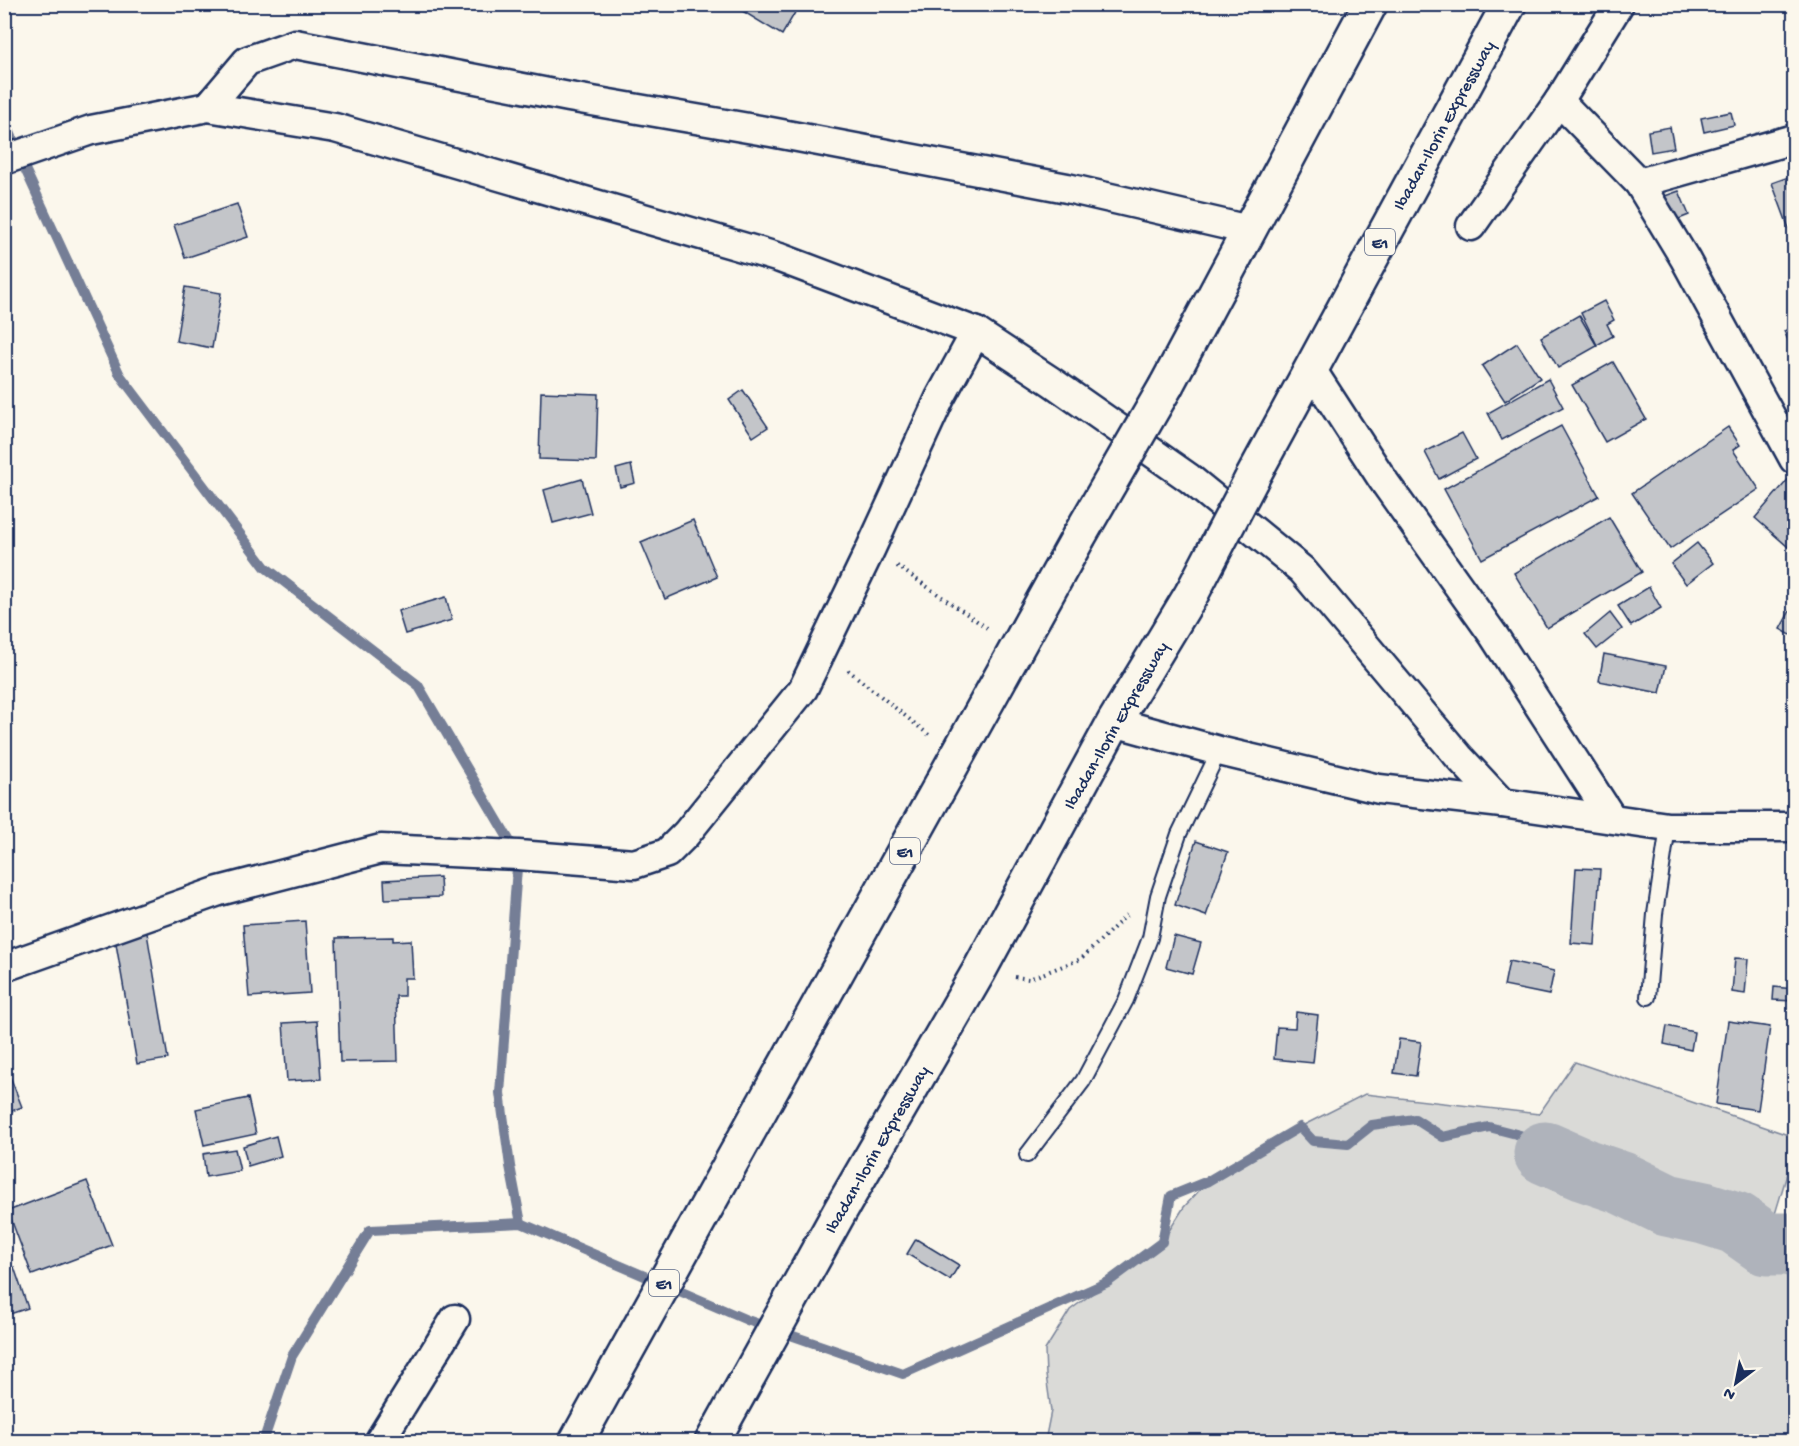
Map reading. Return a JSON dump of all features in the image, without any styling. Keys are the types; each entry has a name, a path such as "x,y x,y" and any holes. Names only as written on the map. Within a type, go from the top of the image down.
{"highway":[{"name":"E1","path":"576,1442 1078,538 1166,386 1370,4"},
{"name":"Ibadan-Ilorin Expressway","path":"712,1442 840,1210 978,971 1114,722 1192,593 1509,4"}],"street":[{"path":"1471,226 1559,101 1619,4"},
{"path":"208,107 247,61 295,44 557,95 771,132 1067,188 1249,230"},
{"path":"1559,101 1639,183 1685,259 1794,459"},
{"path":"4,160 91,130 208,107 335,128 780,258 976,332 1189,477 1302,570 1460,757 1503,803"},
{"path":"1639,183 1794,139"},
{"path":"4,967 219,891 381,849 518,855 634,864 667,853 686,834 803,689 940,398 976,332"},
{"path":"1311,369 1383,480 1494,636 1611,817"},
{"path":"1114,722 1219,752 1379,789 1611,817 1668,827 1794,827"},
{"path":"379,1442 454,1318"}],"lane":[{"path":"1027,1155 1083,1082 1126,1000 1150,938 1158,896 1179,834 1219,752"},
{"path":"1648,997 1655,914 1668,827"}],"path":[{"path":"871,548 1018,649"},
{"path":"822,649 957,758"},
{"path":"978,971 1029,979 1081,959 1126,915 1158,896"}],"shaded area":[{"path":"1575,1062 1794,1137 1794,1151 1766,1244 1794,1253 1794,1441 1045,1441 1051,1411 1045,1350 1070,1310 1162,1242 1184,1207 1208,1181 1300,1127 1365,1094 1539,1114"}],"building":[{"path":"738,4 800,4 782,35 736,7"},
{"path":"1731,112 1734,125 1704,132 1701,118"},
{"path":"1670,127 1674,148 1651,152 1648,131"},
{"path":"1794,175 1794,242 1772,183"},
{"path":"1679,191 1689,215 1674,221 1665,196"},
{"path":"237,204 248,237 185,258 174,225"},
{"path":"185,287 221,293 212,348 176,341"},
{"path":"1604,301 1614,320 1607,324 1613,336 1597,345 1581,313"},
{"path":"1579,315 1597,346 1558,368 1541,337"},
{"path":"1794,327 1794,354 1784,331"},
{"path":"1517,343 1540,378 1505,401 1482,366"},
{"path":"1613,362 1646,419 1605,442 1572,385"},
{"path":"1548,379 1563,407 1502,440 1488,413"},
{"path":"743,390 768,427 753,437 729,400"},
{"path":"541,392 598,394 596,461 539,459"},
{"path":"1561,426 1599,496 1482,559 1444,489"},
{"path":"1728,427 1740,445 1733,450 1759,489 1670,549 1632,493"},
{"path":"1462,433 1476,459 1439,479 1425,452"},
{"path":"631,465 635,483 620,487 616,469"},
{"path":"1791,476 1794,479 1794,552 1755,518"},
{"path":"582,479 591,513 553,523 544,490"},
{"path":"1609,517 1642,572 1547,628 1514,573"},
{"path":"693,520 717,577 665,599 641,542"},
{"path":"1697,543 1713,563 1686,584 1671,564"},
{"path":"1649,587 1661,608 1631,626 1618,606"},
{"path":"446,597 452,620 405,634 398,611"},
{"path":"1791,609 1794,610 1794,637 1780,629"},
{"path":"1610,613 1622,629 1597,649 1585,634"},
{"path":"1604,654 1666,666 1660,693 1599,681"},
{"path":"1794,656 1794,679 1787,677"},
{"path":"1196,841 1228,852 1206,916 1175,905"},
{"path":"1576,868 1600,869 1595,945 1571,943"},
{"path":"440,877 441,897 385,899 384,880"},
{"path":"305,921 310,993 249,997 243,925"},
{"path":"147,933 168,1059 137,1064 115,938"},
{"path":"1174,936 1201,943 1192,974 1166,967"},
{"path":"393,937 393,941 411,940 413,978 404,978 404,996 396,996 398,1061 340,1062 336,938"},
{"path":"1735,958 1748,959 1745,994 1732,992"},
{"path":"1509,961 1554,971 1549,995 1504,986"},
{"path":"1774,987 1794,989 1794,1001 1773,1000"},
{"path":"1296,1012 1318,1015 1313,1063 1274,1059 1277,1027 1295,1028"},
{"path":"317,1021 321,1079 287,1081 283,1023"},
{"path":"1728,1021 1770,1027 1758,1110 1716,1104"},
{"path":"1667,1026 1694,1032 1691,1050 1664,1044"},
{"path":"1399,1039 1421,1042 1416,1076 1394,1073"},
{"path":"4,1061 22,1107 4,1114"},
{"path":"248,1098 256,1134 204,1145 196,1109"},
{"path":"276,1136 281,1156 248,1166 243,1146"},
{"path":"235,1149 240,1171 206,1177 203,1154"},
{"path":"87,1181 112,1245 32,1275 8,1211"},
{"path":"916,1239 959,1265 950,1280 907,1254"},
{"path":"14,1267 28,1308 4,1316 4,1271"}],"waterway":[{"path":"4,119 13,139"},
{"path":"25,169 120,375 265,567 418,685 518,855 500,1093 521,1223"},
{"path":"263,1442 292,1356 370,1230 521,1223 747,1320 903,1374 1108,1282 1162,1242 1171,1196 1208,1181 1300,1127 1313,1141 1348,1144 1372,1125 1415,1119 1443,1137 1489,1127 1520,1135 1545,1153"},
{"path":"1545,1153 1622,1183 1667,1205 1736,1223 1766,1244 1794,1246"}]}
